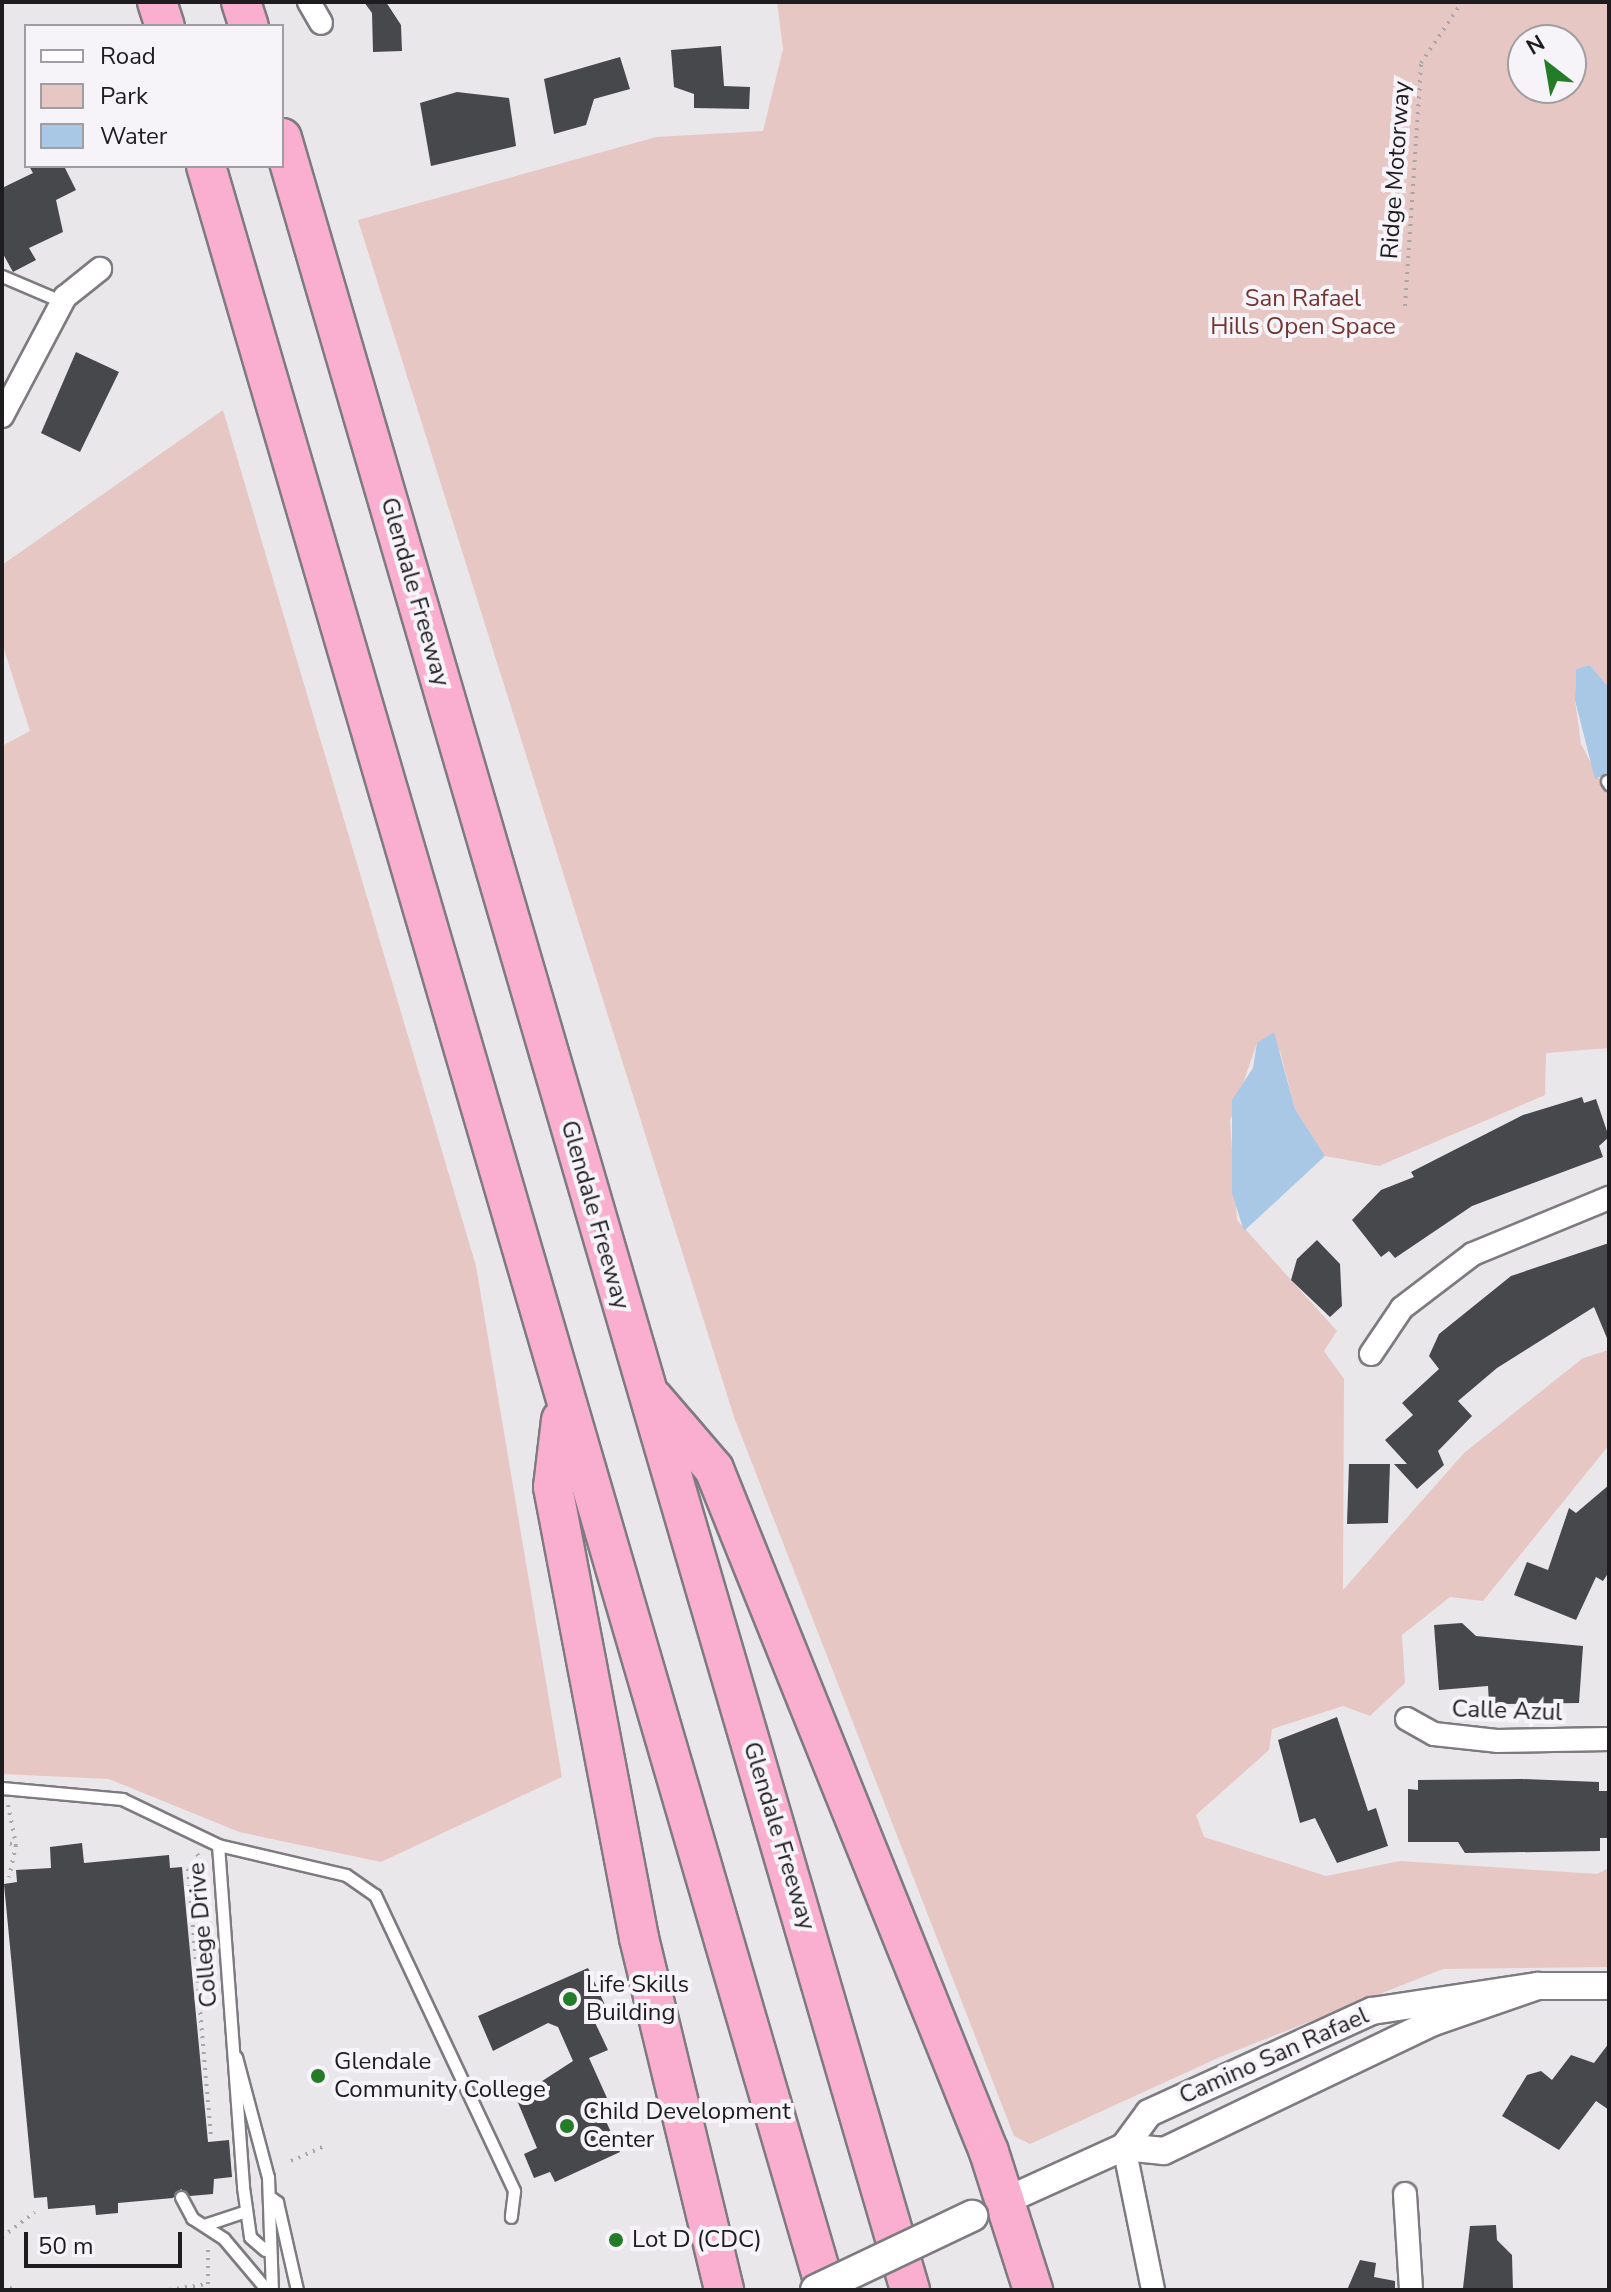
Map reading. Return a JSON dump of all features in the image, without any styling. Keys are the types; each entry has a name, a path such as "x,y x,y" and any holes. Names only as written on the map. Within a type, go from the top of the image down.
{"highway":[{"path":"157,2 164,24"},
{"path":"241,2 248,24"},
{"name":"Glendale Freeway","path":"284,145 910,2290"},
{"path":"207,168 563,1405 826,2290"},
{"path":"645,1387 714,1469 1007,2200 1033,2290"},
{"path":"563,1405 553,1487 639,1938 724,2290"}],"main road":[{"path":"816,2290 972,2216"}],"street":[{"path":"309,2 321,23"},
{"path":"2,416 63,302 100,269"},
{"path":"1371,1354 1402,1308 1473,1254 1609,1198"},
{"name":"Calle Azul","path":"1407,1719 1434,1734 1497,1741 1609,1739"},
{"name":"Camino San Rafael","path":"1124,2147 1164,2151 1431,2023 1538,1986"},
{"name":"Camino San Rafael","path":"1007,2200 1124,2147 1149,2113 1359,2016 1422,1999 1538,1986 1609,1986"},
{"path":"1124,2147 1153,2290"},
{"path":"1405,2194 1411,2290"}],"lane":[{"path":"2,276 63,302"},
{"name":"College Drive","path":"2,1788 122,1799 218,1845 236,2057 269,2196 273,2235 265,2250 269,2290"},
{"path":"218,1845 346,1875 375,1895 514,2191 511,2217"},
{"name":"College Drive","path":"236,2057 231,2069 246,2211 250,2237 265,2250"},
{"path":"269,2196 277,2202 297,2290"},
{"path":"181,2197 204,2225 269,2290"},
{"path":"204,2225 246,2211"}],"path":[{"name":"Ridge Motorway","path":"1405,306 1421,63 1462,2"},
{"path":"8,1805 16,1845 9,1877"},
{"path":"2,1842 16,1845"},
{"path":"194,1850 204,1863 188,1869 211,2137"},
{"path":"291,2161 327,2145"},
{"path":"2,2237 35,2212"},
{"path":"169,2290 211,2280 208,2242"},
{"path":"2,2286 17,2290"}],"green space":[{"name":"San Rafael Hills Open Space","path":"777,2 1609,2 1609,688 1590,665 1576,669 1575,700 1581,744 1609,797 1609,1048 1546,1053 1545,1095 1379,1166 1325,1156 1295,1109 1280,1051 1257,1043 1230,1121 1237,1220 1337,1331 1324,1351 1344,1379 1343,1590 1464,1453 1583,1358 1609,1350 1609,1445 1483,1601 1450,1597 1402,1635 1405,1683 1370,1716 1343,1706 1272,1729 1269,1750 1196,1815 1204,1837 1326,1876 1400,1861 1597,1874 1609,1868 1609,1967 1443,1969 1220,2057 1030,2144 1014,2136 734,1417 358,220 656,137 763,131 783,49"},
{"path":"223,410 476,1266 562,1777 381,1862 239,1832 109,1779 2,1774 2,746 30,731 2,643 2,565"}],"water":[{"path":"1590,665 1609,688 1609,772 1595,779 1575,700 1576,669"},
{"path":"1274,1032 1295,1109 1325,1156 1244,1231 1232,1193 1232,1100 1253,1068 1257,1043"}],"building":[{"path":"364,2 386,2 401,25 402,51 373,52 372,13"},
{"path":"721,46 724,86 750,87 749,109 694,108 694,94 674,87 671,50"},
{"path":"620,57 630,89 594,99 586,125 554,134 544,79"},
{"path":"457,92 509,98 516,146 431,166 420,103"},
{"path":"30,168 65,168 76,190 56,200 63,232 29,248 36,260 13,272 2,252 2,188 33,173"},
{"path":"76,352 119,372 80,452 41,433"},
{"path":"1582,1097 1584,1103 1596,1099 1609,1137 1599,1146 1603,1157 1472,1206 1395,1258 1389,1251 1381,1257 1352,1220 1381,1190 1414,1177 1411,1172 1523,1115"},
{"path":"1317,1240 1340,1264 1342,1306 1330,1317 1291,1280 1297,1259"},
{"path":"1609,1243 1609,1343 1594,1307 1497,1368 1458,1401 1472,1416 1438,1451 1444,1465 1417,1489 1394,1464 1407,1464 1385,1440 1413,1415 1402,1403 1439,1369 1429,1356 1439,1334 1511,1276"},
{"path":"1349,1464 1390,1464 1388,1523 1347,1524"},
{"path":"1609,1485 1609,1572 1603,1581 1596,1577 1576,1620 1514,1595 1527,1562 1548,1570 1569,1508 1576,1513"},
{"path":"1462,1623 1476,1636 1583,1646 1579,1703 1489,1703 1488,1686 1439,1690 1434,1625"},
{"path":"1337,1717 1368,1811 1376,1808 1388,1846 1337,1863 1315,1818 1300,1823 1278,1740"},
{"path":"1418,1780 1599,1782 1599,1791 1609,1791 1609,1838 1600,1838 1600,1851 1465,1853 1458,1842 1408,1842 1408,1789 1418,1790"},
{"path":"82,1843 84,1863 169,1855 170,1868 182,1867 208,2142 229,2140 232,2177 214,2179 213,2194 190,2196 181,2189 173,2198 118,2203 118,2213 96,2215 95,2205 48,2209 47,2197 34,2198 4,1884 17,1882 16,1870 51,1868 50,1847"},
{"path":"588,1968 605,2005 590,2012 608,2050 589,2058 607,2098 599,2106 620,2152 555,2182 550,2172 534,2178 524,2154 537,2148 516,2098 573,2061 558,2027 548,2023 493,2051 478,2016"},
{"path":"1609,2043 1609,2110 1596,2101 1559,2150 1502,2116 1527,2075 1541,2071 1552,2080 1571,2055 1594,2063"},
{"path":"1496,2225 1497,2240 1512,2255 1513,2290 1463,2288 1470,2226"},
{"path":"1360,2260 1376,2263 1374,2277 1395,2281 1395,2290 1347,2290"}],"place":[{"name":"Life Skills Building","path":"570,1999"},
{"name":"Glendale Community College","path":"318,2076"},
{"name":"Child Development Center","path":"567,2126"},
{"name":"Lot D (CDC)","path":"616,2240"}]}
